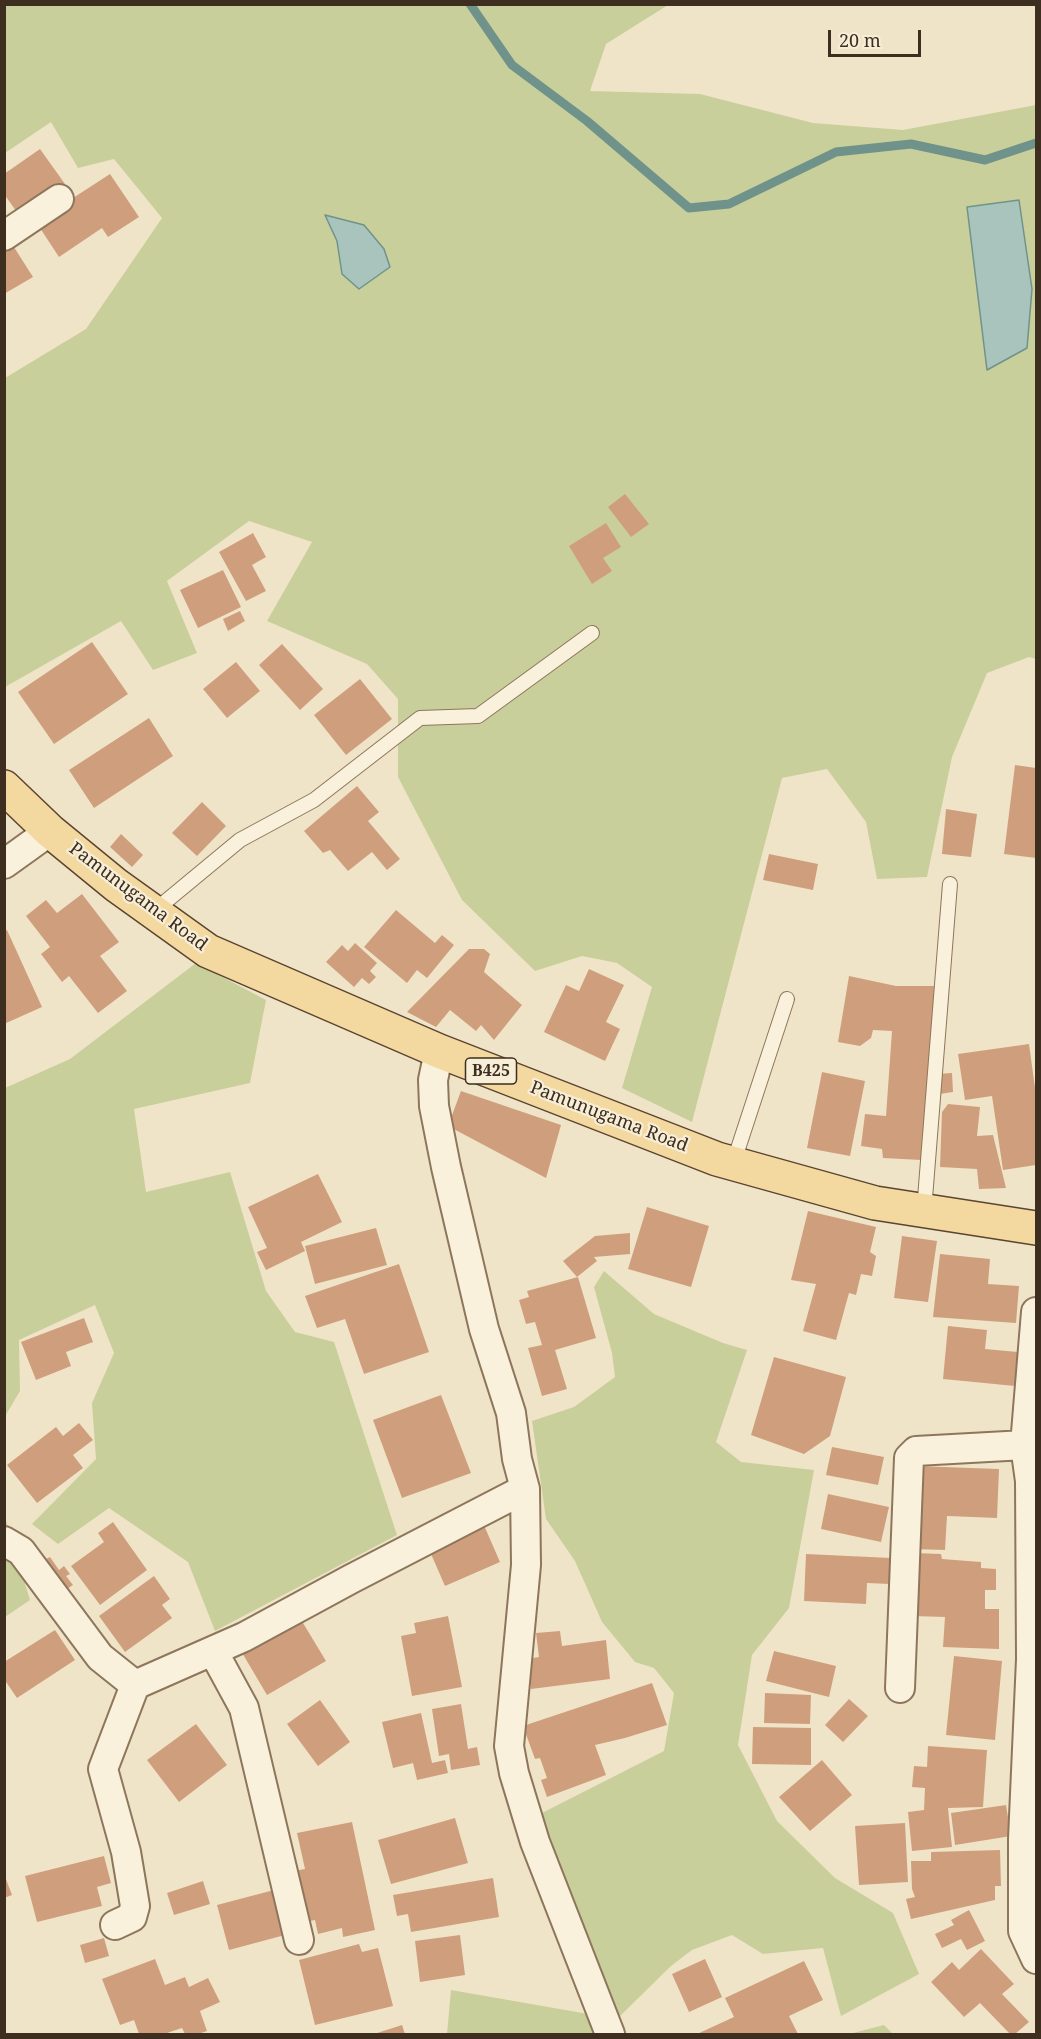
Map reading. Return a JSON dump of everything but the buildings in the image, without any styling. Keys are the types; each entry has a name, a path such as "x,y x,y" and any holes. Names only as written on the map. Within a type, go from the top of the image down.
{"main road":[{"name":"Pamunugama Road","path":"4,787 50,831 116,885 208,951 439,1051 733,1164 875,1203 1036,1228"}],"street":[{"path":"4,236 59,199"},
{"path":"4,864 50,831"},
{"path":"439,1051 433,1080 434,1106 484,1329 511,1413 517,1459 525,1489 526,1565 509,1746 514,1773 535,1842 610,2034"},
{"path":"1036,1312 1025,1445 1030,1481 1031,1659 1023,1839 1023,1931 1036,1959"},
{"path":"900,1688 909,1458 916,1451 1025,1445"},
{"path":"116,1925 132,1917 135,1906 126,1852 103,1769 135,1685 244,1637 525,1489"},
{"path":"4,1541 21,1551 100,1657 135,1685"},
{"path":"213,1651 244,1708 299,1940"}],"lane":[{"path":"153,912 240,840 314,800 420,718 478,716 592,633"},
{"path":"924,1211 950,884"},
{"path":"733,1164 788,999"}],"green space":[{"path":"5,4 668,5 606,44 590,91 700,94 813,123 903,130 1036,105 1036,659 1029,657 987,673 952,757 927,877 877,879 866,822 827,769 782,778 692,1122 622,1088 652,987 617,963 582,956 535,971 462,900 398,777 398,699 367,664 267,621 312,542 249,521 167,581 197,653 153,670 121,621 5,687 5,378 86,329 162,218 114,159 78,168 51,122 5,153"},
{"path":"196,963 266,1000 250,1083 134,1109 146,1192 230,1172 266,1291 295,1332 334,1342 397,1535 215,1631 188,1562 109,1508 58,1544 32,1524 96,1459 92,1403 114,1353 95,1305 19,1340 20,1391 4,1418 5,1088 70,1059"},
{"path":"604,1271 654,1314 723,1343 747,1350 716,1442 741,1462 814,1470 789,1608 752,1655 738,1745 777,1821 835,1878 893,1913 919,1974 841,2016 823,1948 763,1954 732,1935 692,1950 671,1966 617,2019 540,1814 664,1751 674,1693 654,1668 635,1662 602,1622 575,1561 546,1519 532,1421 574,1407 615,1377 612,1353 594,1287"},
{"path":"4,1514 30,1600 5,1617 4,1617"},
{"path":"451,1990 594,2015 601,2034 447,2034"},
{"path":"884,2025 893,2034 849,2034"}],"water":[{"path":"1019,200 1032,289 1027,348 987,370 967,207"},
{"path":"325,215 364,225 384,249 390,267 359,289 342,274 337,241"}],"waterway":[{"path":"470,4 512,65 587,121 689,208 729,204 836,152 911,144 985,160 1036,143"}]}
